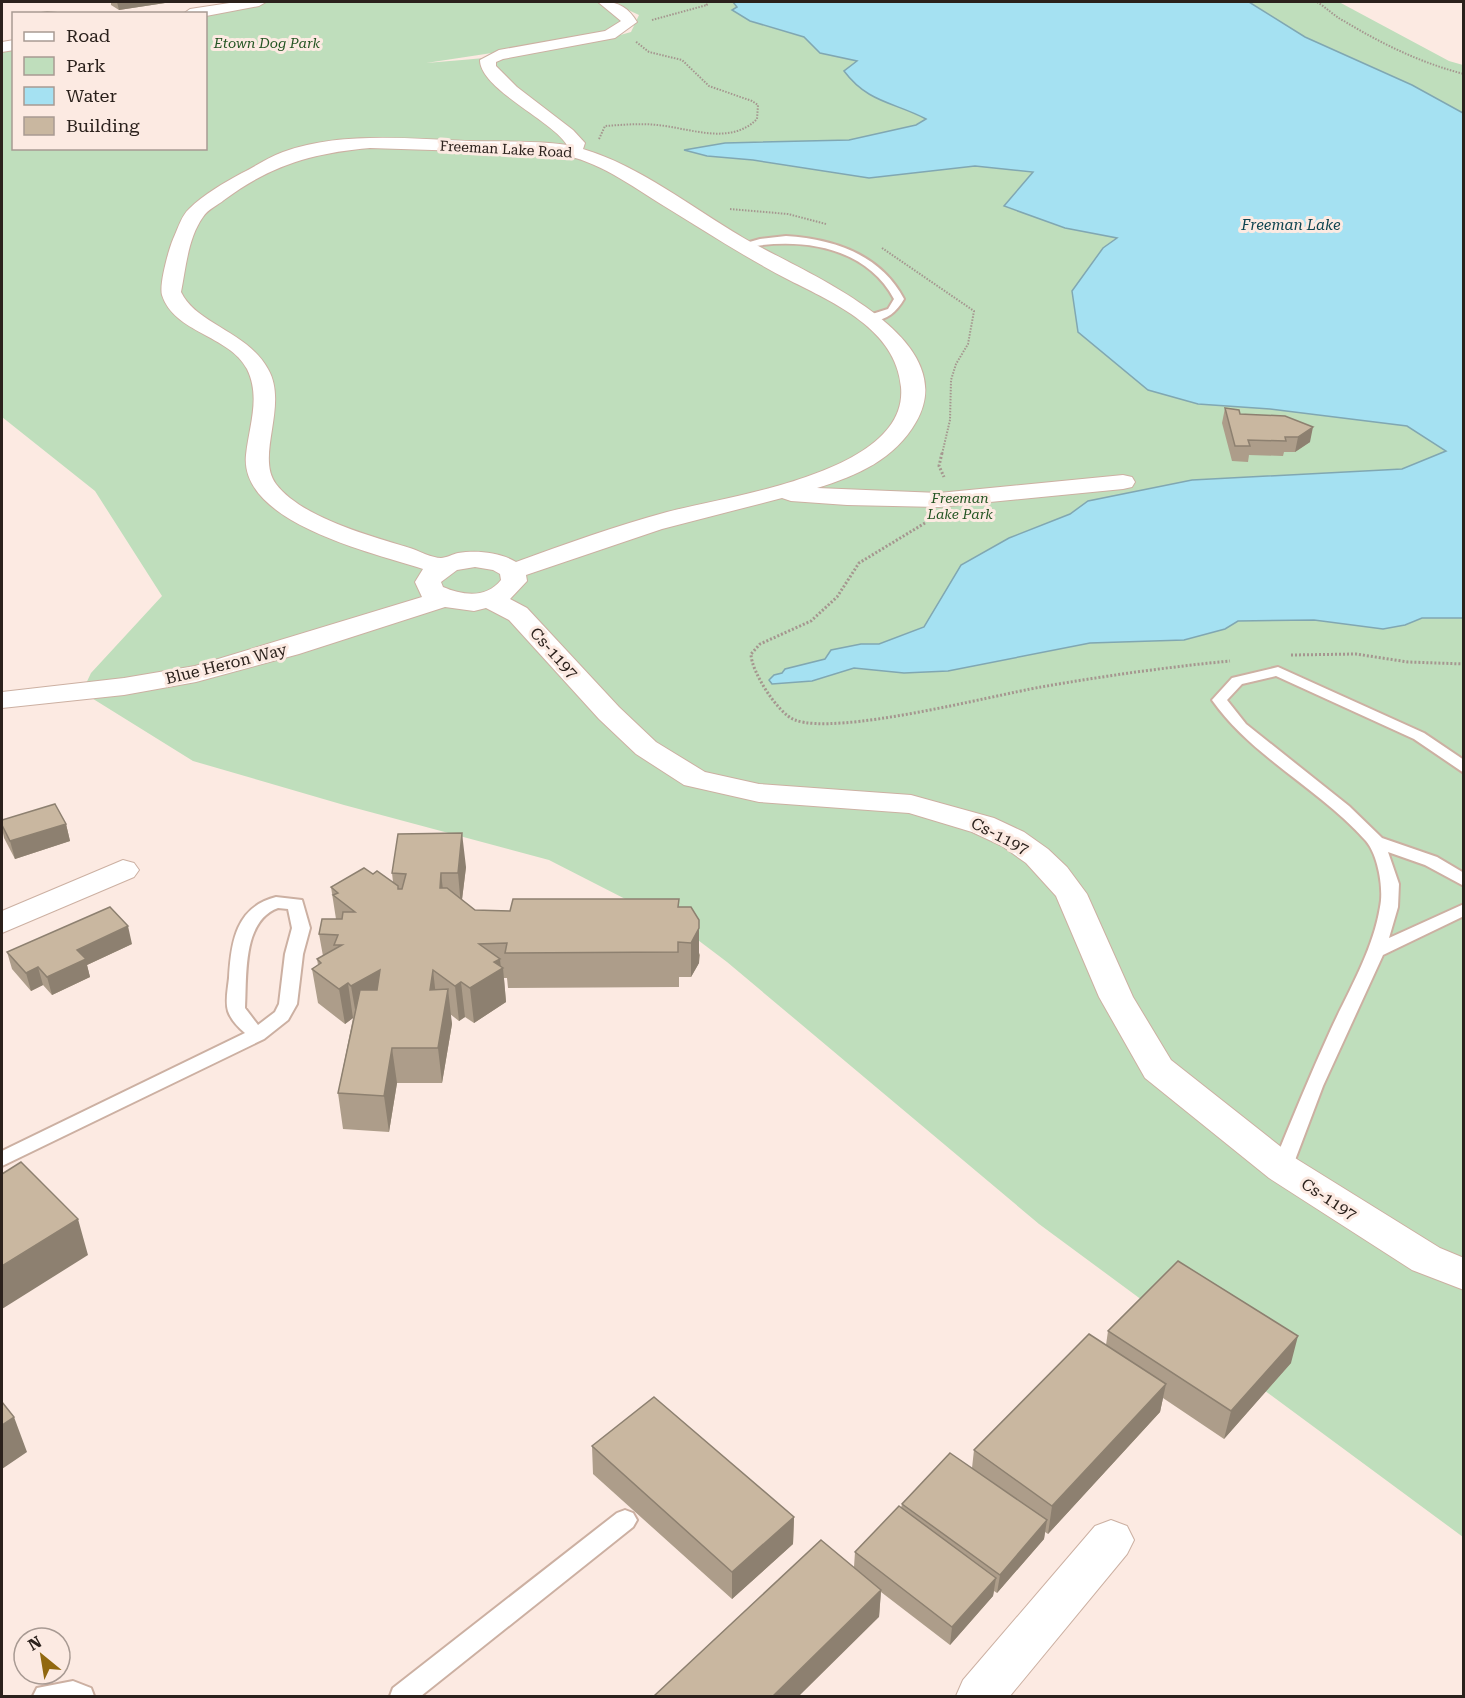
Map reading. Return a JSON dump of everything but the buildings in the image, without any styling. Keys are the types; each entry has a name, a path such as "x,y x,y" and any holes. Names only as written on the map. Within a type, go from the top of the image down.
{"street":[{"path":"202,12 259,2"},
{"path":"574,151 576,143 499,81 488,67 488,60 499,55 610,35 629,22 625,14 605,2"},
{"name":"Freeman Lake Road","path":"437,584 433,564 367,541 299,513 268,490 260,478 257,465 266,417 264,382 253,360 234,341 186,314 172,300 171,292 180,246 189,221 210,200 264,168 303,151 370,144 586,153 615,167 744,245 846,301 870,318 895,342 912,371 914,401 905,423 886,445 856,465 813,481 650,525 514,571"},
{"path":"770,492 866,499 945,499 1068,485 1123,483"},
{"path":"475,558 504,564 514,571 516,578 513,586 491,600 473,603 437,584 456,561 475,558"},
{"name":"Blue Heron Way","path":"2,682 92,673 185,660 248,645 437,584"},
{"name":"Blue Heron Way","path":"2,700 82,692 193,675 286,650 437,584"},
{"name":"Cs-1197","path":"491,600 518,614 609,713 646,748 669,765 695,779 759,793 911,804 983,825 1037,856 1056,874 1071,894 1116,997 1158,1069 1282,1168 1407,1248 1464,1275"},
{"path":"2,923 123,870"},
{"path":"980,1696 1112,1540"}],"lane":[{"path":"744,245 787,239 810,241 832,246 872,267 894,285 899,299 892,311 870,318"},
{"path":"1282,1168 1314,1086 1376,951 1389,907 1391,884 1376,842 1343,809 1241,726 1219,700 1237,681 1278,671 1419,736 1464,768"},
{"path":"1376,842 1431,861 1464,881"},
{"path":"2,1160 257,1035 282,1016 288,1004 294,954 302,928 296,904 281,900 260,908 249,920 240,947 236,1008 239,1016 257,1035"},
{"path":"1376,951 1464,909"},
{"path":"402,1696 625,1520"},
{"path":"46,1696 73,1692 82,1696"}],"path":[{"path":"644,26 660,16 699,9 707,5 705,2"},
{"path":"1317,2 1340,19 1402,55 1438,68 1464,74"},
{"path":"599,136 605,126 627,125 657,125 715,134 746,129 757,119 758,105 752,99 706,84 685,61 639,47 634,36"},
{"path":"721,208 788,214 828,224"},
{"path":"875,245 912,265 934,284 958,298 974,311 968,344 956,364 951,380 950,420 939,466 946,480 948,492 931,520 859,563 844,582 837,597 811,621 760,644 751,654 751,662 779,707 793,720 826,723 895,715 1015,692 1183,665 1237,660"},
{"path":"1287,656 1356,654 1408,662 1464,664"}],"green space":[{"name":"Freeman Lake Park","path":"259,2 604,2 617,8 629,22 610,35 426,63 555,49 631,32 639,15 611,2 1339,2 1449,61 1463,65 1463,1537 1039,1224 727,962 682,928 549,860 344,805 193,761 82,692 91,673 162,596 95,491 2,417 2,47 12,45 12,150 207,150 207,12 197,12"}],"water":[{"name":"Freeman Lake","path":"733,2 1249,2 1305,37 1412,85 1463,113 1463,618 1422,618 1405,625 1383,629 1314,620 1238,621 1225,629 1184,640 1090,643 948,671 904,673 854,668 812,681 772,684 769,680 774,675 782,673 785,669 825,659 831,650 861,644 879,644 924,627 961,565 1009,538 1070,514 1088,501 1192,480 1402,469 1446,451 1407,426 1270,409 1198,404 1148,390 1078,332 1072,291 1103,248 1117,238 1065,228 1004,206 1033,172 975,166 869,178 753,160 707,156 684,150 725,143 849,140 916,125 926,119 862,90 844,71 857,61 820,53 804,37 750,21 732,10 737,7"}],"park label":[{"name":"Etown Dog Park","path":"267,43"}]}
